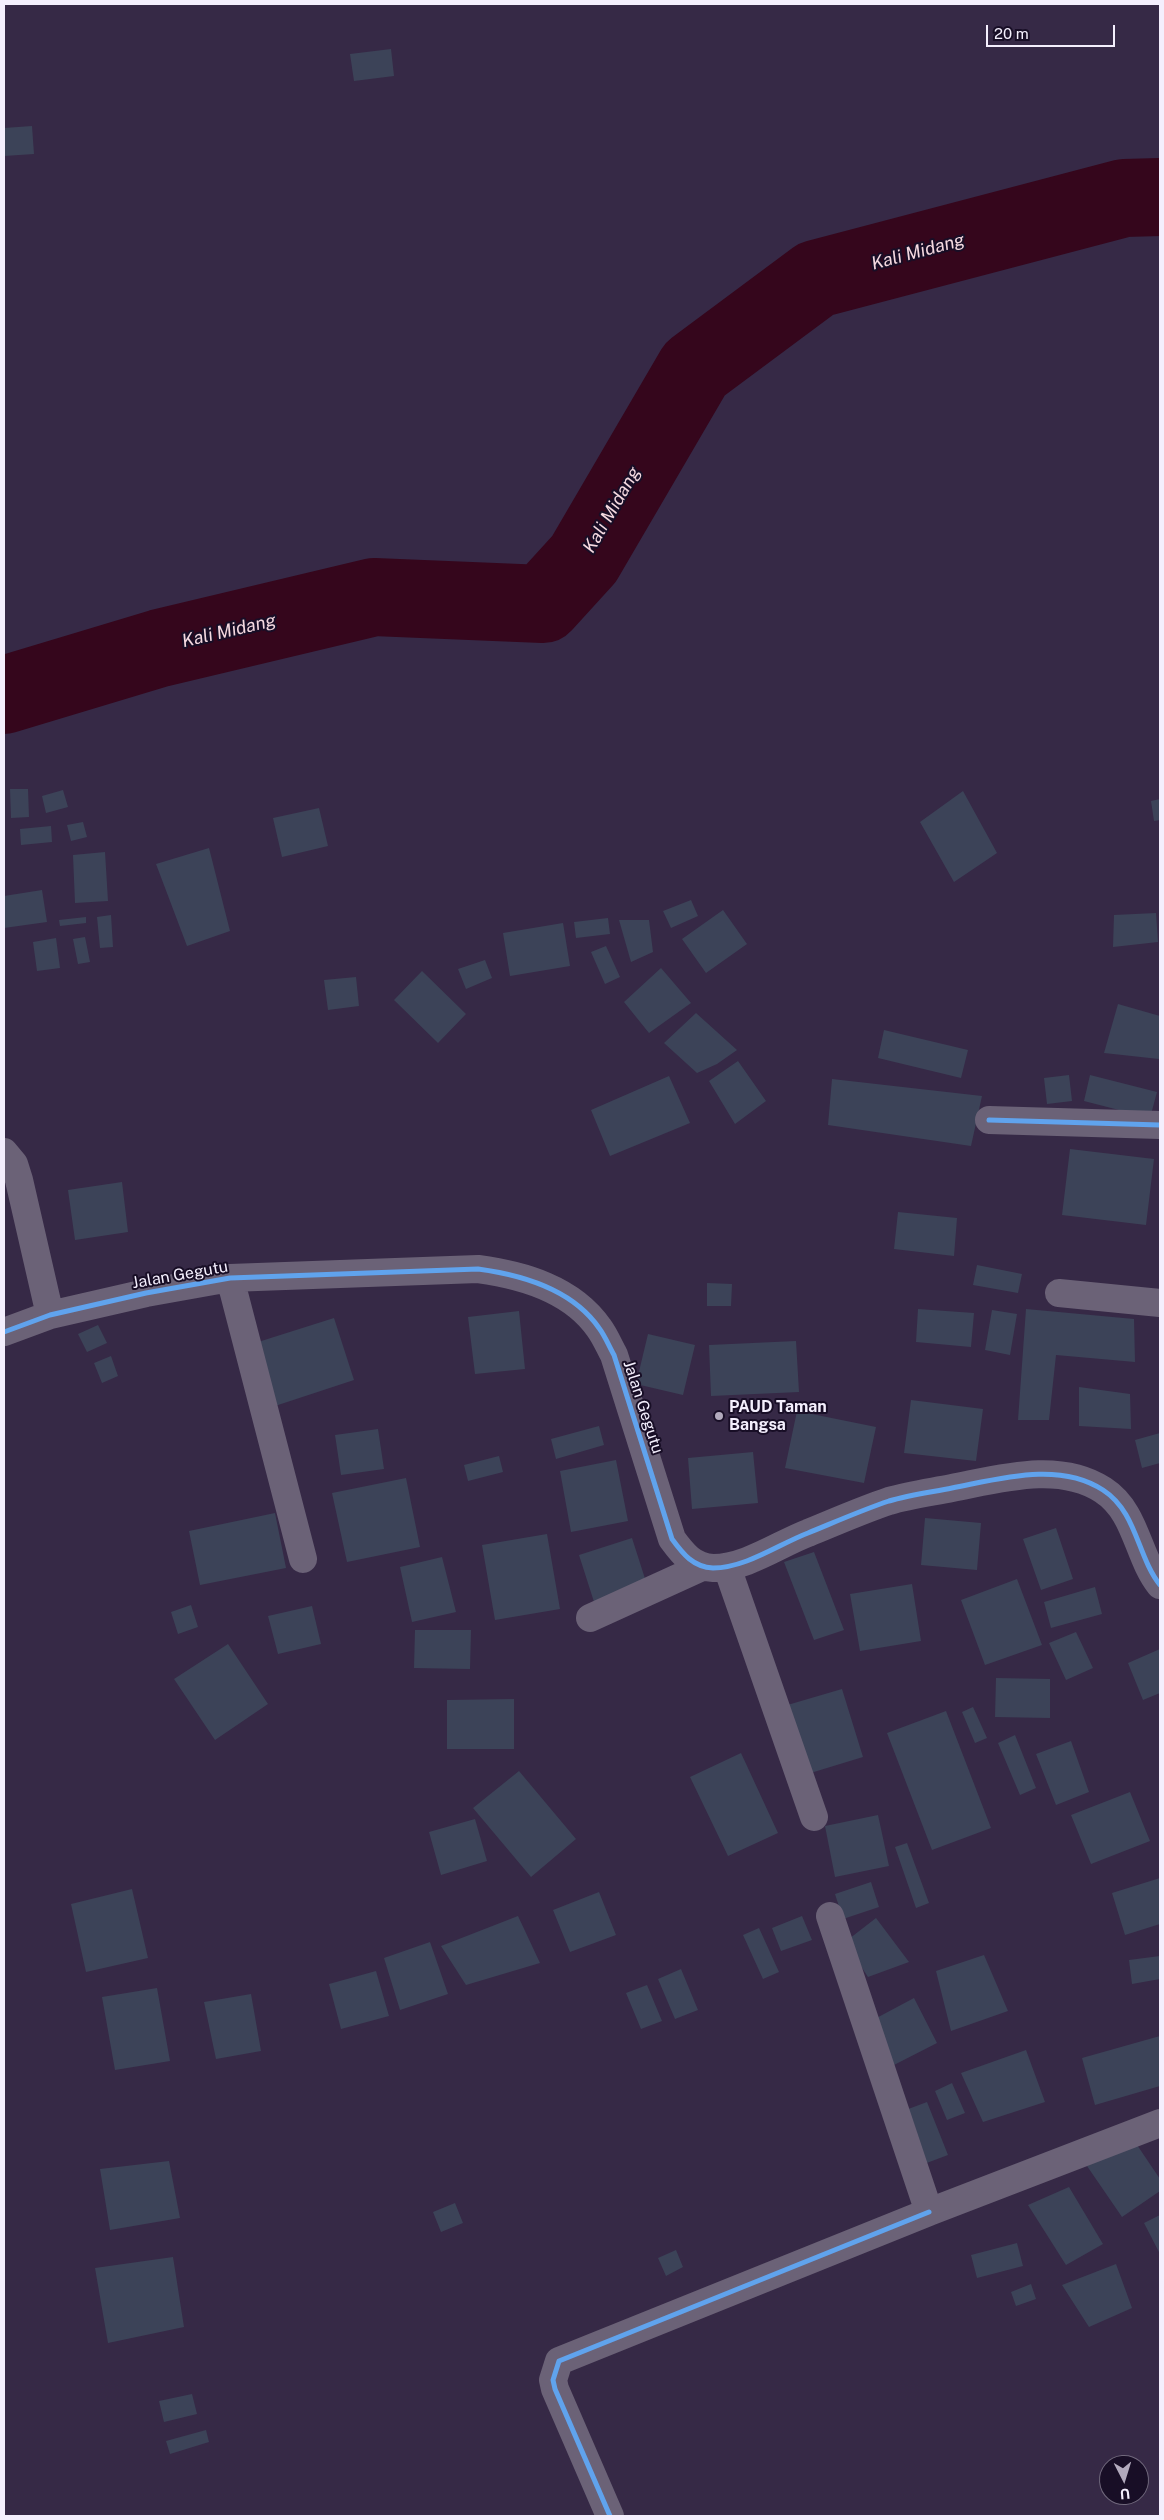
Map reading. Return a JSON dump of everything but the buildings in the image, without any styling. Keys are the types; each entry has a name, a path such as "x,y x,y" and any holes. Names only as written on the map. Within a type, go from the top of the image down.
{"street":[{"path":"989,1120 1160,1125"},
{"path":"4,1152 14,1164 19,1180 50,1315"},
{"name":"Jalan Gegutu","path":"4,1332 50,1315 146,1293 230,1278 478,1269 534,1281 560,1293 585,1312 599,1328 614,1355 672,1539 684,1557 715,1567"},
{"path":"230,1278 303,1559"},
{"path":"1059,1293 1160,1303"},
{"path":"590,1618 715,1567 890,1501 1004,1477 1067,1476 1093,1484 1115,1500 1131,1521 1140,1549 1160,1585"},
{"path":"715,1567 814,1817"},
{"path":"830,1916 928,2212"},
{"path":"610,2516 553,2380 559,2361 928,2212 1160,2123"}],"waterway":[{"name":"Kali Midang","path":"4,695 160,648 374,597 543,604 584,559 695,369 816,279 1124,198 1160,197"}],"cycle path":[{"path":"989,1120 1160,1125"},
{"path":"4,1332 50,1315 146,1293 230,1278 478,1269 512,1275 545,1286 561,1294 588,1315 601,1331 614,1355 672,1539 689,1559 700,1565 713,1568 738,1564 849,1516 912,1495 1009,1477 1048,1474 1086,1481 1103,1490 1114,1499 1130,1522 1146,1561 1160,1585"},
{"path":"610,2516 555,2389 553,2380 559,2361 929,2212"}],"place":[{"name":"PAUD Taman Bangsa","path":"719,1416"}]}
